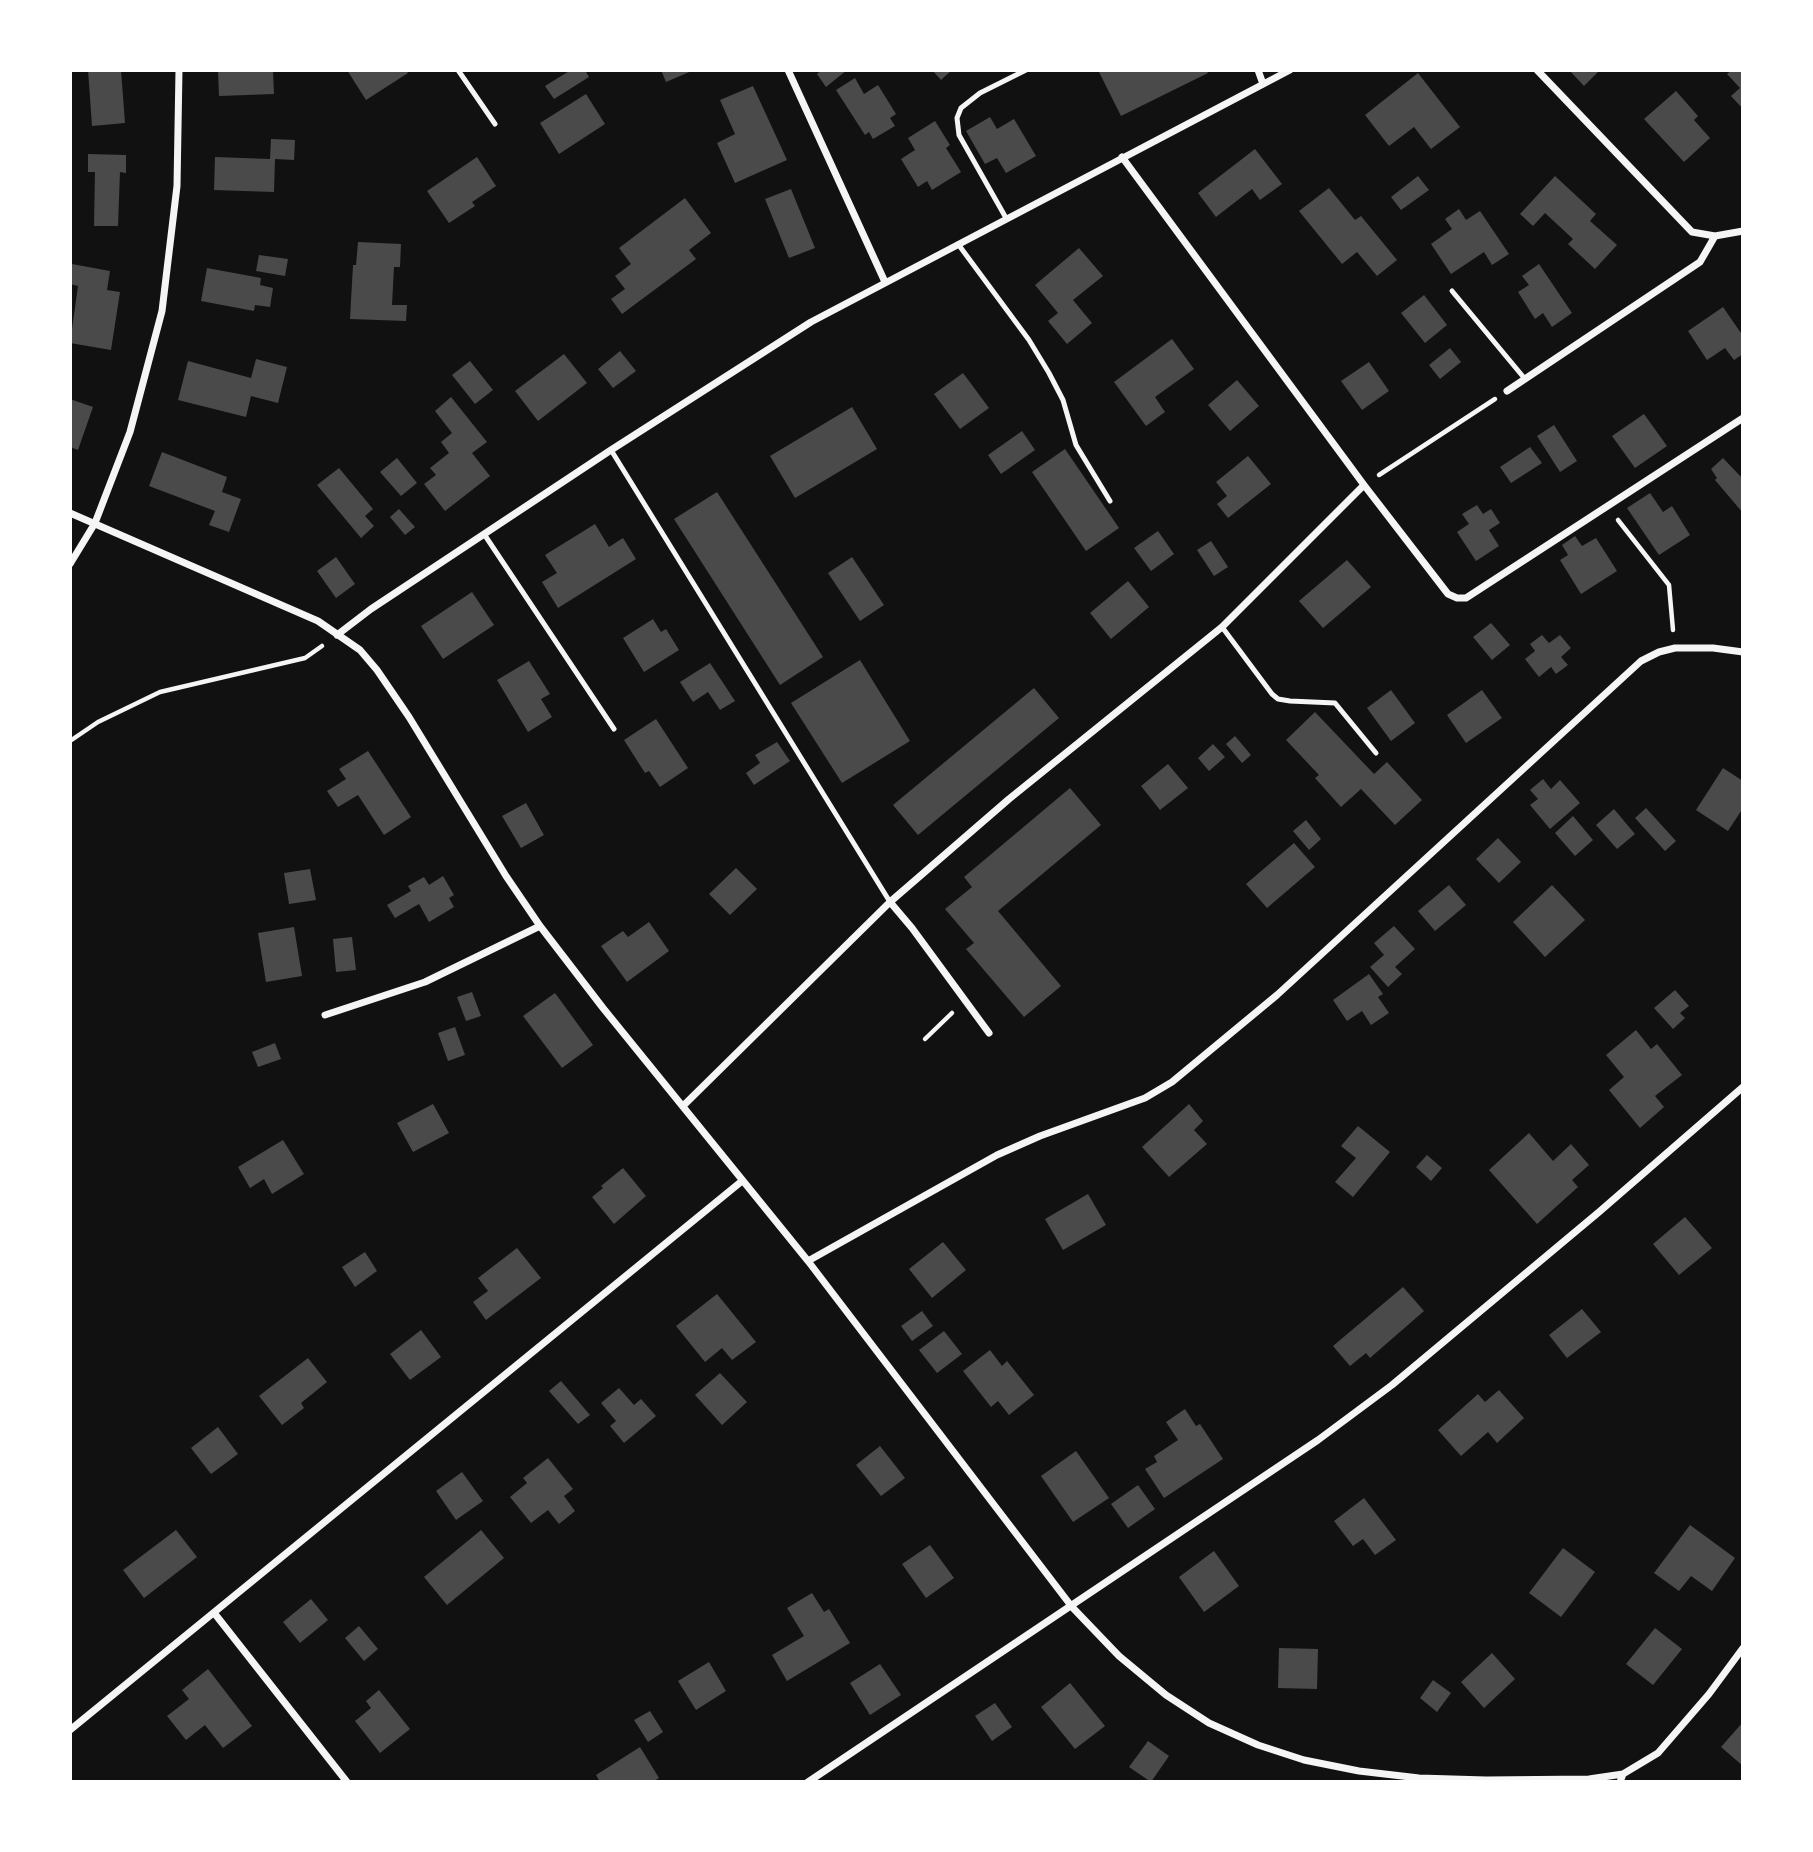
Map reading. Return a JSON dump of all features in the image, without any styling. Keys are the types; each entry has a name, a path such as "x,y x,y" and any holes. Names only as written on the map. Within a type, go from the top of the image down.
{"street":[{"path":"70,564 95,523 130,432 162,311 177,186 179,70"},
{"path":"788,70 885,282"},
{"path":"1258,70 1263,84"},
{"path":"337,635 371,609 484,534 776,344 885,282 1290,70"},
{"path":"1537,70 1692,232 1715,236 1743,231"},
{"path":"1122,157 1364,485 1448,594 1457,598 1466,598 1743,418"},
{"path":"1507,391 1700,262 1715,236"},
{"path":"682,1106 890,902 1009,799 1222,627 1364,485"},
{"path":"70,513 318,621 360,650 377,670 540,926 808,1261 1072,1607 1119,1656 1166,1695 1209,1723 1258,1745 1304,1760 1359,1771 1419,1777 1543,1780 1621,1778 1658,1753 1709,1694 1743,1648"},
{"path":"808,1261 997,1155 1040,1136 1145,1098 1172,1082 1277,995 1641,661 1658,652 1675,648 1713,648 1743,652"},
{"path":"890,902 989,1032"},
{"path":"325,1015 425,982 540,926"},
{"path":"808,1782 1318,1440 1392,1385 1590,1220 1743,1087"},
{"path":"70,1730 742,1181"},
{"path":"215,1614 346,1782"}],"lane":[{"path":"458,70 495,124"},
{"path":"1006,218 959,135 957,118 961,108 979,93 1026,70"},
{"path":"958,244 1029,340 1049,373 1063,400 1076,445 1110,501"},
{"path":"1452,291 1525,379"},
{"path":"611,450 890,902"},
{"path":"484,534 614,729"},
{"path":"1222,627 1278,699 1335,703 1376,753"}],"path":[{"path":"1364,485 1507,391"},
{"path":"1607,505 1669,585 1675,648"},
{"path":"70,741 98,722 160,692 305,658 337,635"},
{"path":"925,1039 965,1000"}],"building":[{"path":"88,70 121,70 125,123 92,126"},
{"path":"218,70 273,70 274,94 219,96"},
{"path":"347,70 406,70 408,73 366,100"},
{"path":"571,70 585,70 589,77 554,99 545,86"},
{"path":"661,70 694,70 666,82"},
{"path":"822,70 847,70 826,87 817,74"},
{"path":"932,70 952,70 941,80"},
{"path":"1098,70 1206,70 1208,73 1121,116"},
{"path":"1569,70 1600,70 1584,86"},
{"path":"1732,70 1743,70 1743,109 1731,96 1740,88 1727,74"},
{"path":"1418,73 1460,127 1431,149 1414,127 1389,146 1365,115"},
{"path":"855,78 864,94 878,85 896,114 890,118 895,126 873,139 869,132 865,135 836,90"},
{"path":"753,86 787,160 735,183 717,143 735,134 720,100"},
{"path":"1676,91 1698,116 1694,120 1710,138 1684,162 1644,119"},
{"path":"586,94 605,124 559,154 540,123"},
{"path":"990,117 997,129 1014,119 1036,156 1006,173 997,158 985,164 966,131"},
{"path":"935,121 950,145 946,148 961,172 932,190 927,181 918,187 901,159 915,150 908,138"},
{"path":"271,139 295,140 294,160 275,159 274,192 214,190 215,157 270,159"},
{"path":"1255,149 1282,184 1260,200 1252,189 1216,217 1198,193"},
{"path":"88,154 126,155 126,173 120,172 118,226 94,226 95,172 88,172"},
{"path":"477,157 496,186 472,202 475,206 449,223 427,191"},
{"path":"1418,176 1429,190 1401,210 1391,197"},
{"path":"1555,176 1596,214 1590,221 1617,245 1595,269 1568,244 1573,239 1545,213 1533,226 1520,214"},
{"path":"1329,188 1355,220 1361,216 1397,260 1377,276 1357,252 1342,264 1299,211"},
{"path":"791,189 815,248 789,258 765,199"},
{"path":"685,198 711,233 689,250 696,259 622,314 611,299 625,289 615,276 631,264 619,248"},
{"path":"1459,209 1466,220 1480,211 1509,254 1492,265 1484,252 1451,274 1431,244 1452,229 1445,219"},
{"path":"358,242 401,244 400,267 394,267 392,305 407,305 406,321 350,319 353,265 356,265"},
{"path":"1079,248 1103,276 1073,300 1092,323 1067,344 1048,321 1058,313 1035,285"},
{"path":"259,255 288,259 285,276 256,271"},
{"path":"72,264 110,271 107,290 120,292 111,350 70,343 78,286 70,284"},
{"path":"1539,264 1572,313 1552,327 1543,313 1535,319 1518,292 1529,285 1522,276"},
{"path":"207,268 261,278 260,285 273,288 270,307 255,305 254,311 201,301"},
{"path":"1424,295 1447,325 1425,343 1401,313"},
{"path":"1723,307 1743,336 1743,354 1734,360 1725,348 1707,360 1688,331"},
{"path":"1172,339 1194,369 1155,397 1165,412 1146,426 1114,382"},
{"path":"1450,348 1461,362 1440,379 1429,365"},
{"path":"620,351 636,371 613,388 598,369"},
{"path":"564,354 587,383 538,421 515,391"},
{"path":"256,359 287,367 278,403 251,396 246,417 178,400 188,361 251,378"},
{"path":"470,361 493,390 475,404 452,375"},
{"path":"1369,362 1389,391 1362,410 1341,381"},
{"path":"963,373 989,408 960,429 934,394"},
{"path":"1237,380 1259,406 1230,431 1208,405"},
{"path":"451,397 487,442 472,453 490,476 445,511 424,484 436,475 430,468 449,453 441,442 452,433 435,411"},
{"path":"70,399 93,407 78,450 70,447"},
{"path":"852,407 877,449 795,498 770,456"},
{"path":"1644,414 1667,446 1635,468 1612,436"},
{"path":"1554,425 1577,461 1560,472 1537,436"},
{"path":"1022,431 1035,450 1001,474 988,455"},
{"path":"1530,447 1542,463 1511,483 1500,467"},
{"path":"1065,449 1119,528 1086,551 1032,472"},
{"path":"162,452 227,477 222,492 241,499 229,532 209,525 215,511 149,486"},
{"path":"1248,456 1271,484 1228,518 1217,504 1227,496 1216,482"},
{"path":"397,458 417,483 401,496 380,472"},
{"path":"1723,458 1743,479 1743,513 1715,480 1717,478 1711,469"},
{"path":"339,468 373,509 365,516 374,526 361,538 317,485"},
{"path":"717,492 823,657 780,685 674,519"},
{"path":"1650,493 1663,512 1672,506 1690,535 1659,555 1627,508"},
{"path":"1477,505 1483,514 1491,509 1500,523 1489,530 1499,546 1476,561 1457,532 1469,524 1462,514"},
{"path":"399,509 415,527 405,535 390,517"},
{"path":"595,524 609,547 623,538 636,559 558,608 542,582 557,573 545,555"},
{"path":"1158,531 1174,554 1151,571 1134,548"},
{"path":"1575,536 1582,546 1596,538 1617,571 1581,594 1560,560 1568,555 1562,545"},
{"path":"1211,541 1228,567 1214,576 1197,550"},
{"path":"336,557 355,584 336,598 317,571"},
{"path":"852,557 884,605 860,621 828,573"},
{"path":"1347,560 1371,587 1323,628 1299,601"},
{"path":"1128,581 1149,607 1111,639 1090,613"},
{"path":"472,592 494,625 443,659 421,626"},
{"path":"653,619 661,632 666,629 679,650 644,672 623,638"},
{"path":"1491,623 1510,645 1492,660 1473,637"},
{"path":"1542,635 1549,643 1560,635 1571,648 1561,657 1568,665 1556,674 1551,667 1539,677 1525,659 1535,651 1530,644"},
{"path":"860,660 910,741 842,783 791,703"},
{"path":"529,661 550,694 541,699 552,717 528,732 497,680"},
{"path":"710,663 735,701 720,710 708,692 693,702 680,682"},
{"path":"1034,688 1059,718 918,835 893,805"},
{"path":"1391,690 1415,723 1391,741 1367,708"},
{"path":"1482,690 1502,718 1466,743 1447,715"},
{"path":"1315,712 1374,774 1387,762 1422,800 1395,825 1361,789 1341,807 1315,778 1319,775 1286,740"},
{"path":"656,719 688,768 660,787 649,771 645,773 624,740"},
{"path":"1235,736 1251,755 1242,763 1226,744"},
{"path":"777,742 790,761 754,785 746,773 760,763 755,755"},
{"path":"1213,744 1225,757 1209,771 1198,758"},
{"path":"368,751 411,817 384,835 358,795 338,807 327,791 346,779 339,769"},
{"path":"1168,764 1188,788 1160,810 1141,786"},
{"path":"1723,768 1743,781 1743,808 1728,831 1696,810"},
{"path":"1543,779 1551,789 1560,780 1580,803 1550,829 1530,805 1538,799 1530,790"},
{"path":"1070,788 1101,825 998,911 1061,986 1024,1017 966,949 974,943 945,909 972,887 964,877"},
{"path":"526,803 544,835 521,848 502,816"},
{"path":"1646,808 1676,841 1665,851 1635,818"},
{"path":"1614,809 1635,834 1617,849 1596,825"},
{"path":"1573,816 1593,840 1575,856 1555,833"},
{"path":"1306,820 1321,839 1309,850 1293,831"},
{"path":"1498,838 1521,862 1499,883 1476,859"},
{"path":"1294,843 1315,867 1267,908 1246,884"},
{"path":"736,868 757,889 730,915 709,894"},
{"path":"310,869 316,900 289,904 284,873"},
{"path":"443,876 454,895 449,898 454,907 429,922 419,904 395,918 387,905 411,891 408,886 424,877 429,885"},
{"path":"1449,885 1466,905 1435,931 1418,911"},
{"path":"1552,885 1585,920 1545,957 1513,922"},
{"path":"649,922 669,951 627,982 601,946 623,931 628,937"},
{"path":"1394,926 1415,949 1395,967 1402,974 1388,987 1370,967 1384,955 1374,943"},
{"path":"294,927 302,976 266,982 258,933"},
{"path":"352,937 356,970 336,972 333,939"},
{"path":"1369,974 1383,994 1378,997 1389,1013 1371,1025 1362,1011 1347,1021 1333,1000"},
{"path":"1675,990 1689,1006 1680,1013 1685,1018 1673,1029 1654,1008"},
{"path":"472,992 481,1016 466,1021 457,997"},
{"path":"555,993 593,1045 562,1068 523,1016"},
{"path":"455,1027 465,1055 448,1061 438,1033"},
{"path":"1636,1030 1651,1049 1657,1044 1682,1075 1655,1096 1664,1107 1640,1128 1609,1090 1624,1077 1606,1055"},
{"path":"275,1043 281,1059 258,1067 252,1052"},
{"path":"433,1104 449,1133 413,1152 397,1123"},
{"path":"1189,1104 1203,1121 1194,1130 1207,1144 1169,1177 1142,1147"},
{"path":"1358,1126 1390,1152 1353,1197 1335,1182 1356,1158 1341,1146"},
{"path":"1529,1133 1553,1161 1571,1144 1589,1165 1572,1180 1578,1187 1537,1224 1489,1170"},
{"path":"283,1140 304,1174 272,1194 264,1179 250,1188 238,1167"},
{"path":"1427,1155 1442,1168 1431,1181 1416,1167"},
{"path":"623,1168 646,1196 614,1224 592,1197"},
{"path":"1088,1194 1106,1225 1063,1250 1045,1219"},
{"path":"1685,1217 1712,1248 1679,1275 1653,1244"},
{"path":"943,1242 966,1270 932,1298 909,1269"},
{"path":"517,1248 541,1278 486,1320 473,1302 488,1291 478,1278"},
{"path":"365,1252 377,1271 355,1287 342,1267"},
{"path":"1403,1287 1424,1311 1370,1358 1366,1353 1350,1366 1333,1346"},
{"path":"717,1294 756,1342 732,1360 722,1348 705,1362 676,1326"},
{"path":"1582,1309 1601,1332 1567,1358 1549,1335"},
{"path":"922,1311 933,1326 912,1341 901,1326"},
{"path":"421,1330 441,1357 410,1380 390,1354"},
{"path":"944,1331 962,1354 937,1373 919,1350"},
{"path":"990,1350 1002,1366 1007,1361 1034,1395 1009,1415 998,1401 991,1407 963,1371"},
{"path":"308,1358 327,1382 301,1403 304,1408 282,1425 259,1396"},
{"path":"720,1373 747,1402 722,1425 695,1395"},
{"path":"561,1381 590,1415 578,1424 549,1391"},
{"path":"619,1388 634,1405 641,1399 656,1416 624,1443 610,1426 616,1421 601,1403"},
{"path":"1499,1390 1524,1418 1497,1443 1488,1432 1461,1456 1438,1430 1478,1394 1485,1402"},
{"path":"1185,1409 1196,1426 1200,1424 1223,1459 1164,1498 1145,1469 1157,1462 1154,1456 1178,1440 1166,1422"},
{"path":"218,1427 238,1454 211,1474 191,1448"},
{"path":"880,1446 905,1478 881,1496 856,1465"},
{"path":"1076,1451 1109,1498 1073,1522 1041,1476"},
{"path":"548,1458 573,1489 564,1496 575,1511 559,1524 548,1510 531,1523 510,1497 527,1483 523,1478"},
{"path":"462,1472 483,1501 456,1520 436,1491"},
{"path":"1138,1485 1155,1509 1128,1528 1111,1504"},
{"path":"1364,1498 1396,1540 1375,1555 1363,1539 1353,1546 1334,1521"},
{"path":"1690,1525 1735,1558 1712,1591 1691,1576 1679,1591 1654,1573"},
{"path":"176,1530 197,1557 144,1598 123,1570"},
{"path":"481,1530 504,1558 447,1605 424,1577"},
{"path":"930,1545 954,1578 926,1598 902,1564"},
{"path":"1563,1548 1595,1572 1561,1617 1529,1593"},
{"path":"1214,1551 1239,1586 1204,1612 1179,1577"},
{"path":"812,1593 824,1612 829,1609 850,1643 787,1681 772,1655 804,1636 787,1608"},
{"path":"311,1599 328,1620 300,1643 283,1622"},
{"path":"359,1626 378,1649 364,1661 345,1638"},
{"path":"1655,1628 1682,1649 1653,1685 1626,1664"},
{"path":"1279,1648 1318,1649 1317,1689 1278,1688"},
{"path":"1492,1653 1515,1679 1484,1708 1461,1682"},
{"path":"709,1662 726,1691 696,1710 678,1681"},
{"path":"880,1664 901,1695 870,1715 850,1683"},
{"path":"208,1669 252,1726 223,1748 205,1725 186,1740 167,1716 189,1699 182,1690"},
{"path":"1433,1680 1451,1693 1437,1712 1420,1698"},
{"path":"1070,1683 1105,1726 1075,1749 1041,1707"},
{"path":"379,1690 410,1729 380,1753 355,1721 371,1708 366,1701"},
{"path":"995,1703 1012,1727 992,1741 975,1716"},
{"path":"650,1711 663,1732 648,1742 634,1720"},
{"path":"1743,1722 1743,1766 1721,1747"},
{"path":"1148,1741 1169,1756 1151,1782 1129,1767"},
{"path":"640,1747 659,1778 652,1782 600,1782 596,1775"}]}
